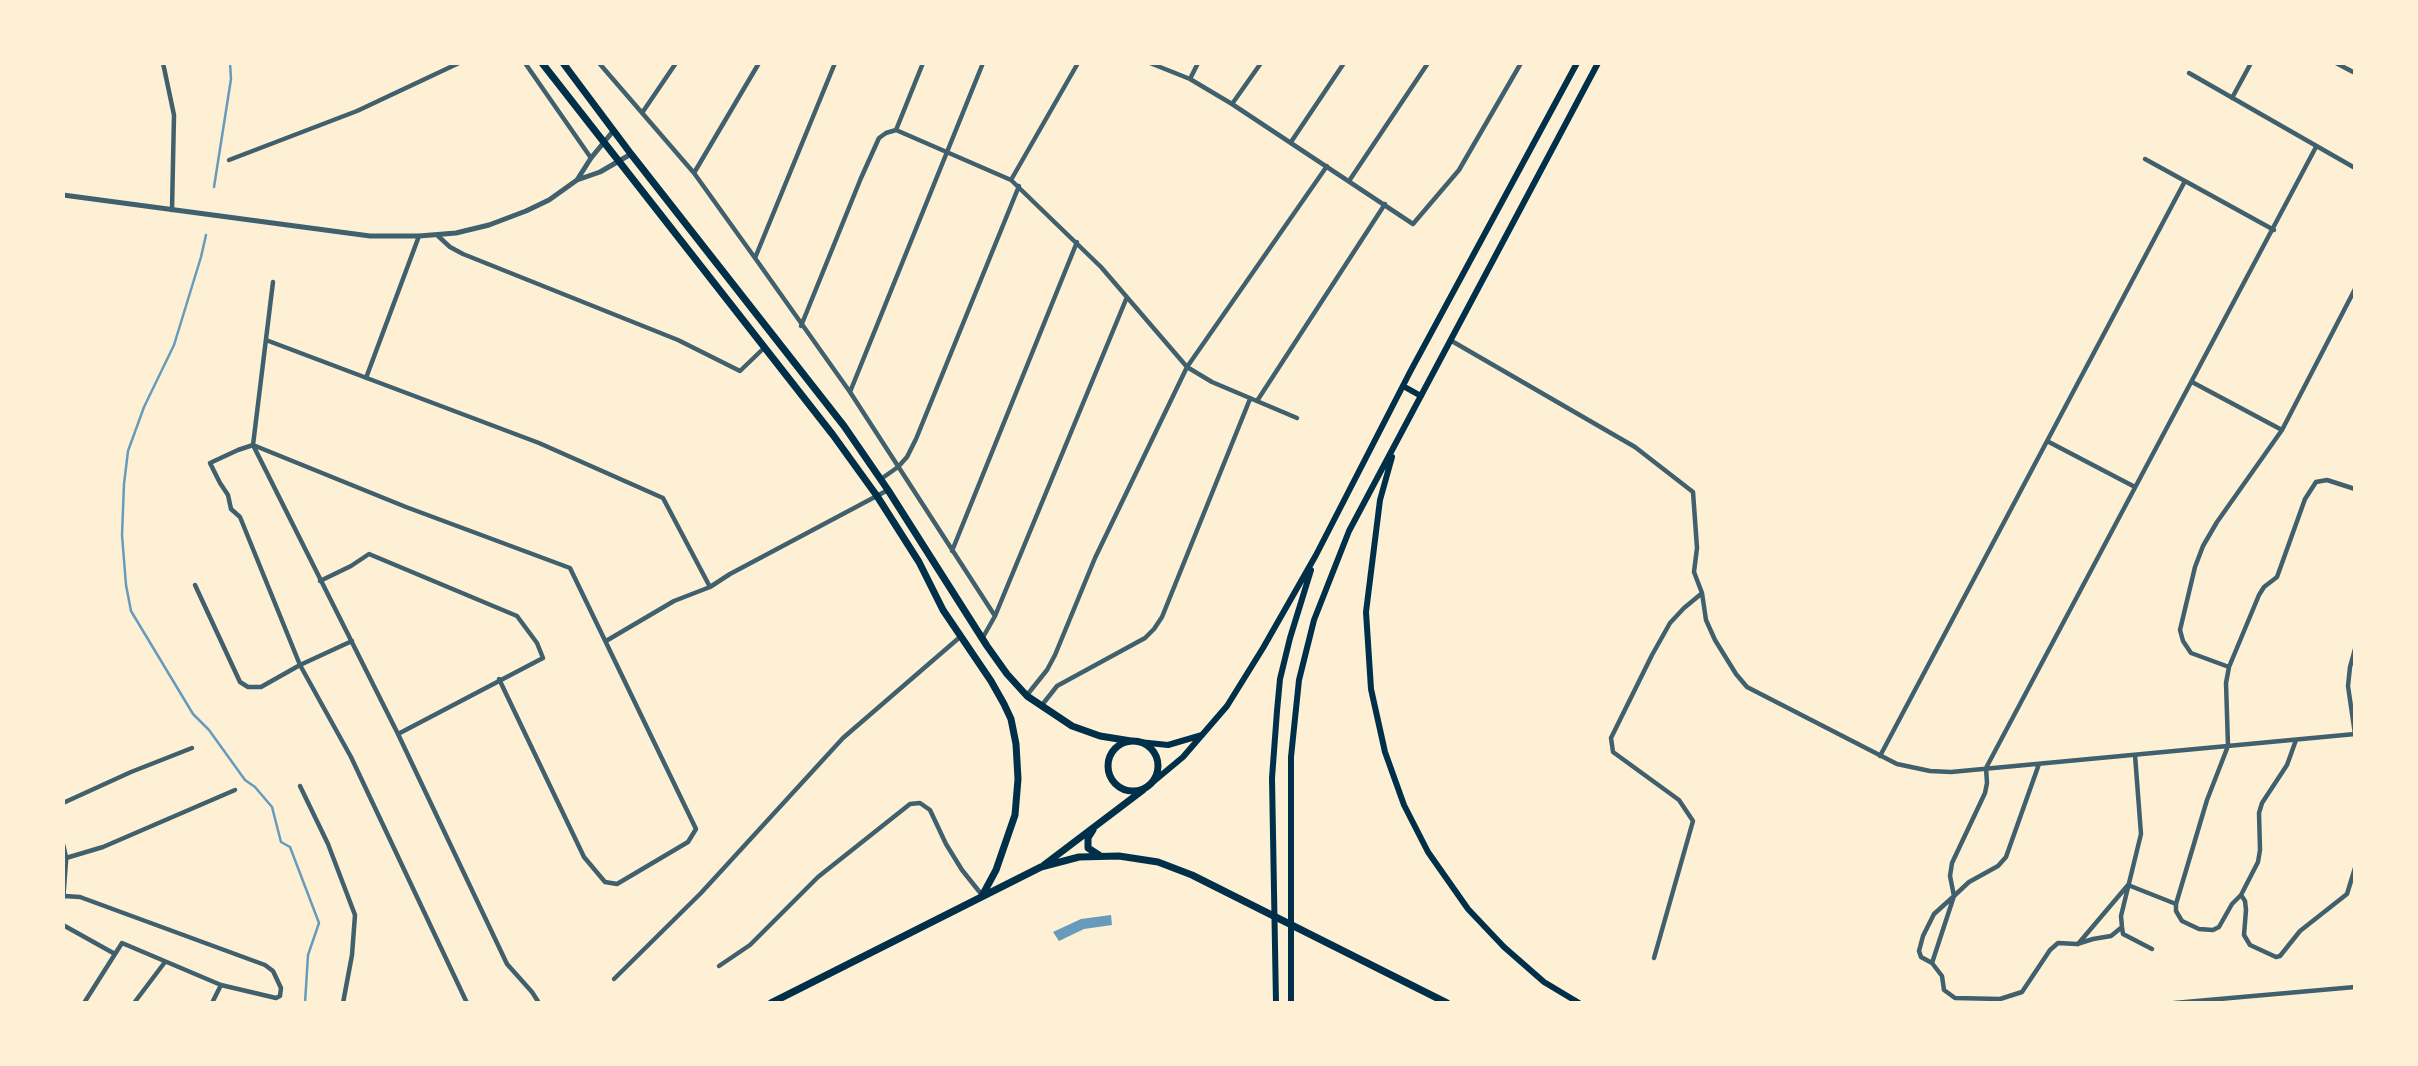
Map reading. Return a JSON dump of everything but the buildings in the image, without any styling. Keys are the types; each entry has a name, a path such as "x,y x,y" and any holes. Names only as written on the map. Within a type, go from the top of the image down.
{"highway":[{"path":"542,63 765,347 877,496 919,562 943,610 991,681 1011,719 1018,779 1015,815 996,870 982,896"},
{"path":"563,63 844,426 1007,674 1027,696 1072,726 1100,736 1135,741 1152,749 1157,763 1155,777 1147,787 1041,867 771,1003"},
{"path":"1135,741 1122,743 1110,755 1109,772 1112,780 1126,790 1134,791 1147,787"},
{"path":"1096,826 1088,838 1088,848 1100,856"},
{"path":"1041,867 1100,856 1139,858 1176,868 1447,1003"}],"main road":[{"path":"1147,787 1183,757 1227,706 1316,555 1403,386 1577,63"},
{"path":"1291,1003 1291,757 1294,713 1314,620 1349,531 1598,63"},
{"path":"1403,386 1421,396"},
{"path":"1395,444 1380,500 1366,612 1371,689 1385,752 1404,805 1428,852 1468,909 1504,947 1544,982 1579,1003"},
{"path":"1276,1003 1272,778 1280,679 1297,611 1316,555"},
{"path":"1135,741 1168,745 1204,734"}],"street":[{"path":"163,63 174,115 172,210"},
{"path":"229,160 357,111 460,63"},
{"path":"525,63 591,158"},
{"path":"599,63 694,173 755,258 850,392 995,616"},
{"path":"642,113 676,63"},
{"path":"694,173 759,63"},
{"path":"755,258 835,63"},
{"path":"896,130 923,63"},
{"path":"850,392 983,63"},
{"path":"1011,180 1078,63"},
{"path":"1150,63 1190,79 1232,104 1413,224 1459,170 1521,63"},
{"path":"1190,79 1198,63"},
{"path":"1232,104 1261,63"},
{"path":"1291,142 1344,63"},
{"path":"1349,180 1428,63"},
{"path":"2232,98 2251,63"},
{"path":"2336,63 2355,73"},
{"path":"2189,73 2355,168"},
{"path":"577,180 614,130"},
{"path":"801,326 879,138 896,130 1011,180 1077,242 1187,367 1212,382 1297,418"},
{"path":"1932,963 1954,896 1950,876 1952,863 1985,793 1986,768 2316,147"},
{"path":"63,195 370,236 437,235 489,225 526,212 577,180 600,172 631,154"},
{"path":"2145,159 2274,230"},
{"path":"1027,696 1055,655 1095,558 1187,367 1327,166"},
{"path":"1880,756 2185,181"},
{"path":"881,479 907,457 916,439 1019,186"},
{"path":"1257,401 1385,204"},
{"path":"437,235 463,254 678,340 740,372 765,347"},
{"path":"366,378 419,236"},
{"path":"952,551 1077,242"},
{"path":"273,282 253,445 398,734 507,964 539,1003"},
{"path":"2229,667 2191,653 2180,630 2187,596 2203,546 2282,430 2355,289"},
{"path":"982,639 995,616 1128,297"},
{"path":"266,340 539,443 663,498 710,587"},
{"path":"1450,340 1635,447 1693,492 1697,548 1694,572 1702,593 1706,620 1736,674 1747,687 1897,764 1930,771 1986,768 2355,734 2348,687 2355,649"},
{"path":"2192,382 2282,430"},
{"path":"1041,707 1057,686 1145,638 1154,629 1162,617 1250,398"},
{"path":"2046,441 2135,487"},
{"path":"467,1003 351,757 300,665 240,517 232,509 228,495 210,463 253,445 406,507 570,568 696,829 688,842 617,884 605,882 584,857 499,679"},
{"path":"2296,740 2287,765 2262,803 2258,824 2258,862 2241,895 2232,904 2219,927 2213,930 2199,929 2182,921 2176,911 2176,904 2207,800 2228,746 2226,683 2229,667 2259,595 2267,584 2277,577 2305,499 2316,482 2327,480 2355,489"},
{"path":"606,641 674,601 710,587 888,490"},
{"path":"320,581 369,554 517,616 537,643 543,658 398,734"},
{"path":"195,585 240,682 248,687 261,687 352,641"},
{"path":"1654,958 1693,821 1679,800 1613,752 1611,738 1670,623 1702,593"},
{"path":"614,979 701,893 843,738 960,637"},
{"path":"63,803 192,748"},
{"path":"2135,755 2141,834 2121,916 2122,928 2123,934 2152,948"},
{"path":"2039,764 2006,857 1998,866 1969,882 1934,914 1923,936 1919,951 1921,957 1932,963 1942,976 1944,990 1955,998 2000,999 2022,992 2050,950 2058,943 2077,944 2111,936 2122,928"},
{"path":"300,786 328,844 355,915 352,955 343,1003"},
{"path":"66,858 103,847 235,790"},
{"path":"719,966 750,945 808,886 910,804 920,803 930,810 951,853 982,896"},
{"path":"63,845 66,858 63,897 79,897 265,965 273,971 281,988 280,996 276,998 220,985 122,943 84,1003"},
{"path":"2241,895 2246,910 2244,935 2250,945 2276,957 2280,956 2300,931 2347,894 2355,868"},
{"path":"2128,885 2176,904"},
{"path":"2077,944 2128,885"},
{"path":"63,925 115,954"},
{"path":"134,1003 165,961"},
{"path":"212,1003 220,985"},
{"path":"2174,1003 2355,987"}],"water":[{"path":"1111,915 1112,925 1084,929 1059,941 1053,932 1081,919"}],"waterway":[{"path":"214,187 231,79 230,63"},
{"path":"206,235 174,345 144,407 128,451 122,535 126,585 131,611 193,714 209,730 245,780 255,787 272,807 281,842 290,847 319,923 308,955 305,1003"}]}
